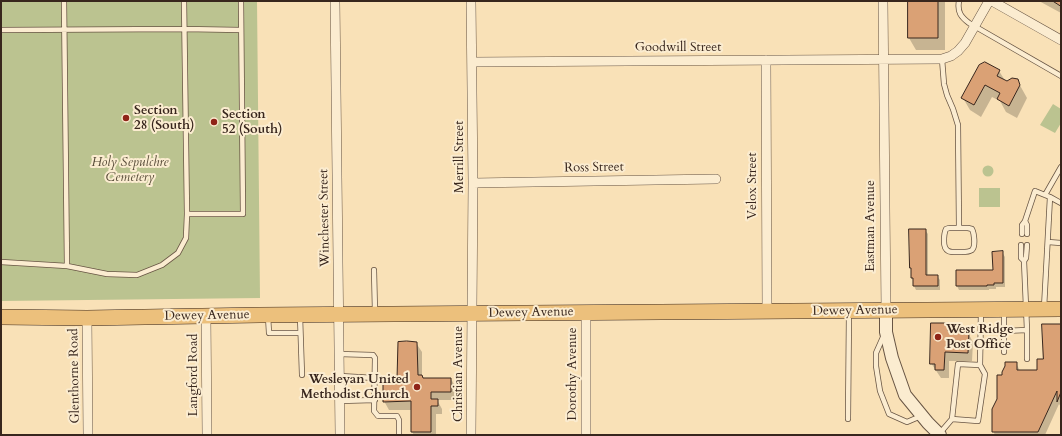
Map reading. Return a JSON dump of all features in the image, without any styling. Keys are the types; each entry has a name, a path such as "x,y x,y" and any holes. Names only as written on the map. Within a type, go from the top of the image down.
{"main road":[{"name":"Dewey Avenue","path":"1,317 87,318 300,314 1061,309"}],"street":[{"name":"Winchester Street","path":"335,1 340,435"},
{"name":"Merrill Street","path":"471,1 473,183 472,314"},
{"name":"Eastman Avenue","path":"883,1 886,332 892,358 905,395 939,434"},
{"path":"942,59 951,56 965,43 988,1"},
{"path":"992,1 1061,40"},
{"name":"Goodwill Street","path":"472,62 942,59"},
{"name":"Velox Street","path":"766,60 767,312"},
{"name":"Ross Street","path":"473,183 716,179"},
{"name":"Dorothy Avenue","path":"586,312 586,435"},
{"name":"Christian Avenue","path":"471,435 472,314"},
{"name":"Langford Road","path":"206,316 207,435"},
{"name":"Glenthorne Road","path":"87,318 88,435"}],"lane":[{"path":"64,1 66,266"},
{"path":"1,262 66,266 107,274 137,274 162,265 178,253 186,238 187,214 184,1"},
{"path":"187,214 243,214 241,1"},
{"path":"959,1 959,13 962,18 1061,76"},
{"path":"1,30 241,30"},
{"path":"942,59 944,84 958,125 959,228"},
{"path":"1044,309 1048,242 1048,196 1059,176 1061,167"},
{"path":"1024,234 1027,225 1025,221 1035,191 1061,203"},
{"path":"959,228 972,229 974,232 974,247 968,252 949,252 944,247 944,232 946,229 959,228"},
{"path":"1048,242 1061,243"},
{"path":"1024,245 1021,258 1024,261 1027,309 1027,359"},
{"path":"374,270 375,314"},
{"path":"952,419 978,421 985,374 980,365 981,310"},
{"path":"1004,310 1004,352"},
{"path":"848,419 849,311"},
{"path":"300,314 302,375"},
{"path":"268,315 269,333 300,333"},
{"path":"1004,331 1027,330"},
{"path":"886,332 876,353 876,366 880,392 889,414 907,422 922,416"},
{"path":"339,354 373,355 375,358 374,411 378,416 397,416 399,420 399,435"},
{"path":"939,434 952,419 958,364 980,365"},
{"path":"340,376 375,378"},
{"path":"340,401 374,400"}],"green space":[{"name":"Holy Sepulchre Cemetery","path":"1,1 257,1 260,298 1,301"},
{"path":"1053,104 1061,109 1061,123 1055,133 1040,125"},
{"path":"988,165 992,167 994,171 992,175 988,177 984,175 982,171 984,167"},
{"path":"979,188 1000,188 1000,207 979,207"}],"building":[{"path":"908,1 938,1 938,38 908,38"},
{"path":"1053,1 1061,1 1061,6"},
{"path":"985,62 1000,70 997,76 1007,81 1012,78 1018,79 1020,85 1009,106 997,99 1000,93 985,85 974,105 961,98 979,65"},
{"path":"909,229 926,229 926,275 938,275 938,286 913,286 913,278 911,278 910,268"},
{"path":"1003,251 1003,283 994,283 994,285 987,286 956,286 956,270 993,270 992,252"},
{"path":"931,323 948,323 948,331 969,332 968,353 945,352 944,370 935,370 935,364 930,364"},
{"path":"1042,324 1061,324 1061,392 1057,402 1057,391 1038,432 992,432 992,409 997,399 997,375 1002,375 1005,362 1017,362 1017,370 1037,370 1037,359 1043,359"},
{"name":"Wesleyan United Methodist Church","path":"398,342 417,342 418,375 422,375 423,378 451,378 451,392 431,392 431,399 438,399 438,406 431,406 431,432 411,432 411,401 383,402 383,378 397,379"}],"place":[{"name":"Section 28 (South)","path":"126,118"},
{"name":"Section 52 (South)","path":"214,122"},
{"name":"West Ridge Post Office","path":"938,337"},
{"name":"Wesleyan United Methodist Church","path":"417,387"}]}
